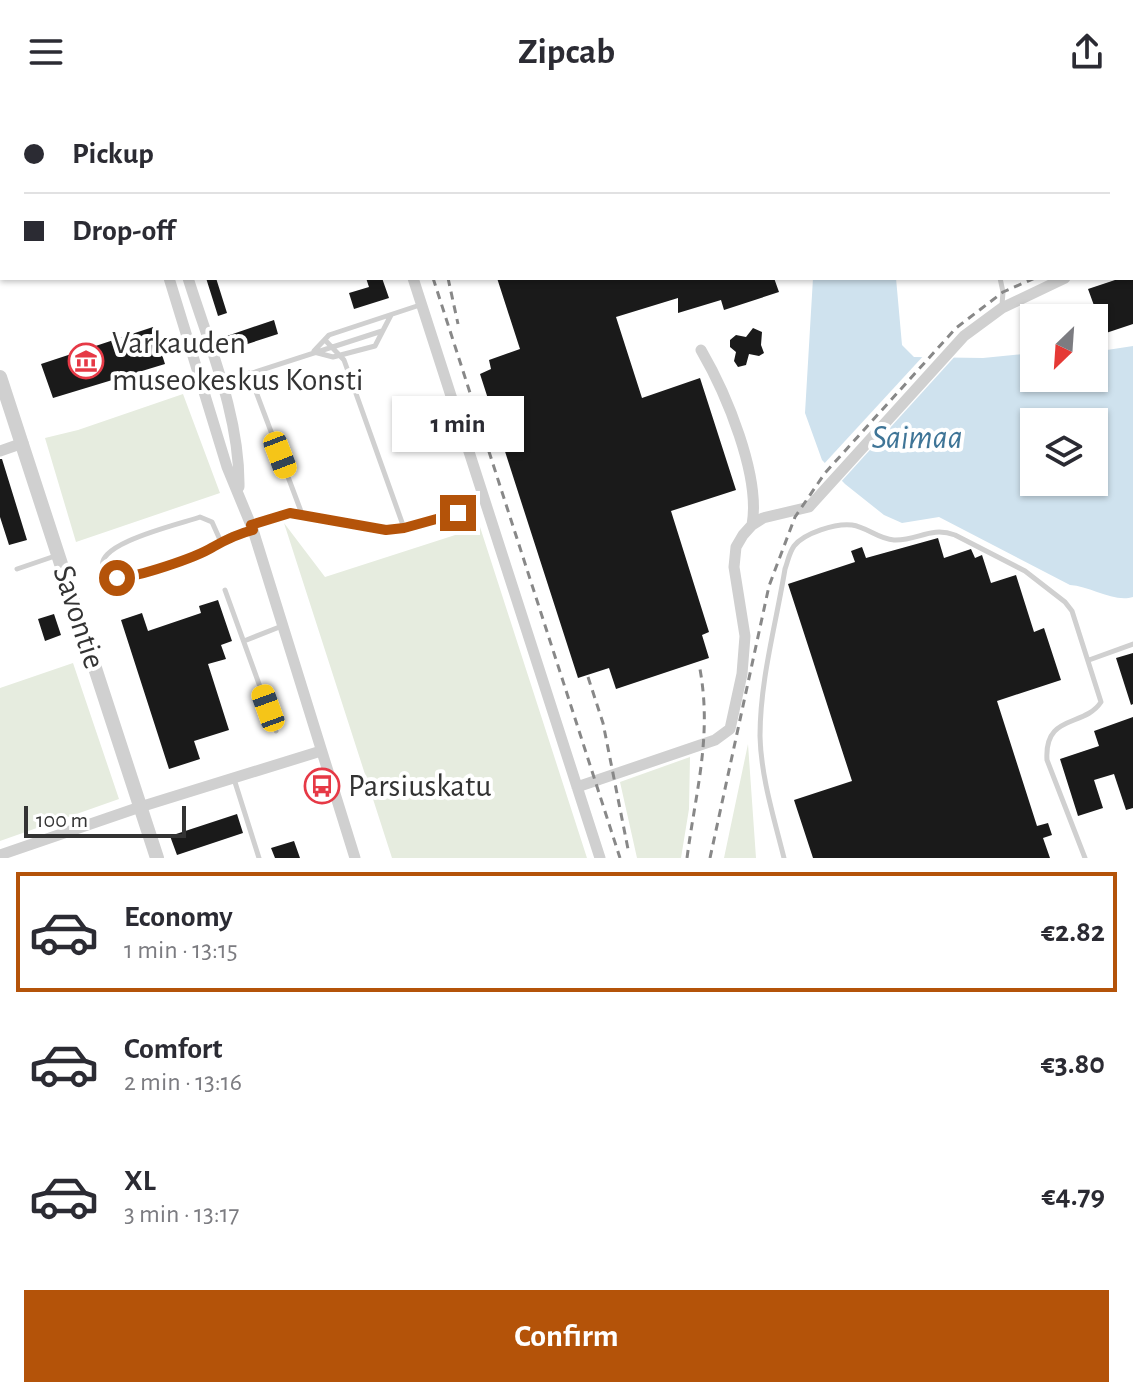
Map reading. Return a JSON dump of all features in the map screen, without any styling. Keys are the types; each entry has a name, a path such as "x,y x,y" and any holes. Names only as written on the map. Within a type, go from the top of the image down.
{"street":[{"path":"170,280 227,467 252,527 355,858"},
{"path":"189,280 221,383 239,465 239,492"},
{"path":"414,280 600,858"},
{"path":"577,787 715,740 730,729 742,674 745,636 734,567 743,535 763,518 809,507 964,336 1002,308 1061,280"},
{"path":"701,350 713,370 748,463 755,508 752,525"},
{"name":"Savontie","path":"0,377 157,858"},
{"path":"0,451 23,443"},
{"path":"0,855 140,807 321,751"}],"lane":[{"path":"1000,280 1002,308"},
{"path":"313,352 329,335 422,304"},
{"path":"313,352 333,357 375,346 391,315"},
{"path":"202,389 382,331"},
{"path":"325,340 348,371 404,528"},
{"path":"249,373 302,514"},
{"path":"221,542 212,522 200,517 122,543 106,553 102,562 110,574 125,578 211,548 221,542 228,537 290,513 386,530 458,513"},
{"path":"784,858 764,774 760,736 764,688 790,552 797,542 841,525 852,525 895,540 933,531 955,535 1025,571 1072,611 1101,702 1097,708 1064,723 1053,733 1046,746 1047,760 1085,858"},
{"path":"17,569 59,554"},
{"path":"225,590 276,731"},
{"path":"244,641 283,626"},
{"path":"1089,660 1133,644"},
{"path":"234,779 259,858"}],"shaded area":[{"path":"183,394 220,493 76,542 45,438 78,430"},
{"path":"284,523 325,577 480,527 587,858 392,858"},
{"path":"73,663 119,799 0,841 0,688"},
{"path":"748,744 756,858 724,858"},
{"path":"690,757 689,809 681,858 637,858 620,782"}],"water":[{"name":"Saimaa","path":"813,280 896,280 902,345 914,357 983,358 1020,354 1020,392 1108,392 1108,350 1133,346 1133,597 1118,598 1070,585 939,517 902,523 884,515 845,484 822,460 805,413"}],"pier":[{"path":"926,353 958,353 839,484 822,466"}],"building":[{"path":"207,280 217,280 227,313 218,316"},
{"path":"367,280 383,280 389,298 354,309 349,293 369,287"},
{"path":"498,280 775,280 779,292 724,310 721,300 678,313 678,298 616,317 642,398 700,378 736,490 671,511 709,632 702,635 709,658 616,689 609,668 578,678 480,374 491,369 489,360 520,349"},
{"path":"1115,280 1133,280 1133,324 1108,332 1108,304 1093,304 1088,289"},
{"path":"274,320 278,334 229,350 224,337"},
{"name":"Varkauden museokeskus Konsti","path":"153,327 165,364 53,398 41,364"},
{"path":"753,328 762,332 764,353 759,356 749,354 746,365 738,367 730,340 736,335 746,337"},
{"path":"0,459 27,540 9,545 0,517"},
{"path":"938,538 944,558 971,549 975,558 982,555 991,583 1016,575 1034,632 1044,628 1061,680 997,701 1037,826 1048,823 1052,835 1043,838 1050,858 813,858 794,800 852,781 788,584 855,562 851,551 862,547 866,558"},
{"path":"218,600 232,641 221,645 226,659 208,664 229,730 194,741 200,759 169,769 121,620 142,613 148,631 201,613 199,606"},
{"path":"54,614 61,635 45,641 38,619"},
{"path":"1133,653 1133,704 1131,705 1116,658"},
{"path":"1133,717 1133,808 1126,810 1114,774 1094,780 1103,808 1078,816 1060,759 1099,746 1094,731"},
{"path":"237,814 243,833 177,855 170,836"},
{"path":"294,841 300,858 275,858 271,848"}],"railway":[{"path":"434,280 620,858"},
{"path":"448,280 458,324"},
{"path":"710,858 769,586 795,517 825,473 956,328 1003,292 1030,280"},
{"path":"687,858 704,738 699,664"},
{"path":"588,677 603,723 629,854"}],"place":[{"name":"Varkauden museokeskus Konsti","path":"86,361"},
{"name":"Parsiuskatu","path":"322,786"}],"route":[{"path":"117,578 133,576 211,548 228,537 253,530 251,525 290,513 386,530 458,513"}]}
